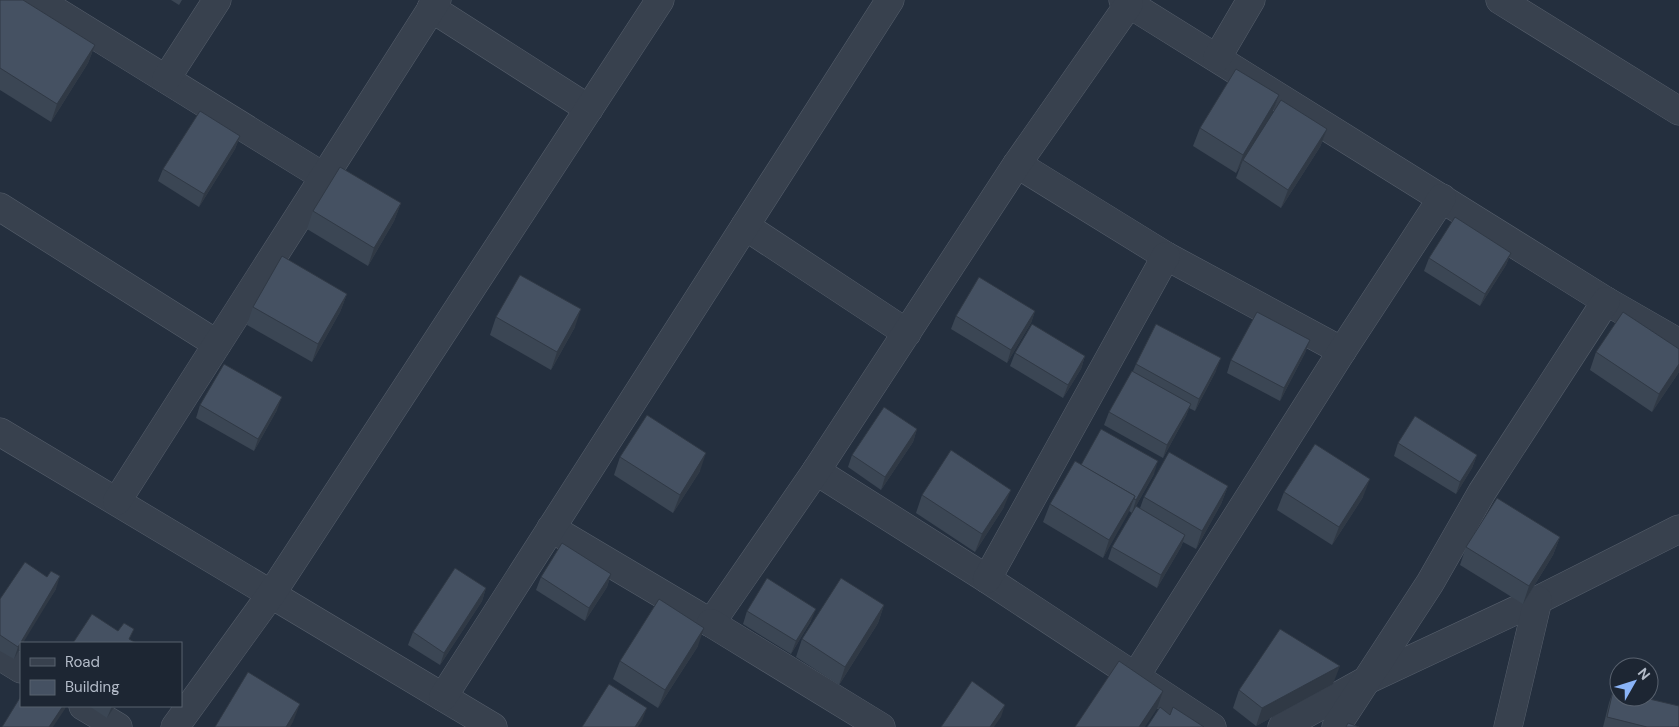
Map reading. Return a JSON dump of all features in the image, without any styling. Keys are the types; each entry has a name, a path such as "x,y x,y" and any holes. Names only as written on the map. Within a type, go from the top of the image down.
{"street":[{"path":"38,0 324,177"},
{"path":"166,79 217,0"},
{"path":"175,727 272,594 660,0"},
{"path":"443,697 890,0"},
{"path":"1216,58 1251,0"},
{"path":"1500,0 1679,111"},
{"path":"711,624 816,471 1017,164 1126,2 1606,301 1679,343"},
{"path":"117,502 434,4 589,109"},
{"path":"1017,164 1166,256 1342,351"},
{"path":"1135,677 1342,351 1442,198"},
{"path":"0,207 217,344"},
{"path":"745,226 907,333"},
{"path":"987,579 1166,256"},
{"path":"1336,727 1430,584 1482,492 1606,301"},
{"path":"0,432 493,727"},
{"path":"816,471 987,579 1212,727"},
{"path":"551,528 881,727"},
{"path":"1282,727 1367,680 1538,600 1679,529"},
{"path":"1508,727 1538,600"},
{"path":"0,656 20,668"},
{"path":"85,707 118,727"}],"building":[{"path":"0,0 23,0 95,45 57,104 0,68"},
{"path":"1236,69 1279,95 1243,155 1200,128"},
{"path":"1281,100 1327,129 1288,190 1243,160"},
{"path":"200,111 240,136 204,194 163,169"},
{"path":"340,167 401,203 374,248 313,211"},
{"path":"1455,217 1511,253 1485,294 1429,258"},
{"path":"282,256 347,294 318,344 253,307"},
{"path":"520,275 581,309 557,352 496,317"},
{"path":"979,277 1035,311 1011,350 956,316"},
{"path":"1257,312 1310,340 1284,388 1231,360"},
{"path":"1623,312 1679,349 1679,364 1659,394 1596,352"},
{"path":"1032,324 1085,356 1068,385 1015,353"},
{"path":"1156,324 1221,358 1199,399 1136,364"},
{"path":"224,364 282,397 258,439 200,405"},
{"path":"1132,371 1191,404 1167,445 1109,412"},
{"path":"884,407 917,429 885,477 852,455"},
{"path":"647,415 706,453 680,495 620,457"},
{"path":"1415,416 1477,455 1460,482 1398,443"},
{"path":"1101,429 1158,461 1136,500 1134,499 1135,496 1081,465"},
{"path":"1315,444 1370,479 1339,527 1284,492"},
{"path":"951,450 1011,490 982,534 922,495"},
{"path":"1169,452 1228,486 1202,531 1144,497"},
{"path":"1075,461 1135,496 1109,540 1050,504"},
{"path":"1497,498 1560,537 1529,586 1466,547"},
{"path":"1136,506 1185,535 1161,575 1112,547"},
{"path":"562,543 611,574 589,608 541,577"},
{"path":"25,562 47,577 51,571 60,576 18,647 0,635 0,599"},
{"path":"455,568 486,588 444,653 413,632"},
{"path":"767,578 816,609 796,641 747,611"},
{"path":"841,578 884,605 845,667 802,639"},
{"path":"659,599 704,628 665,690 620,661"},
{"path":"92,614 118,631 124,623 134,629 129,639 134,642 74,642"},
{"path":"1280,629 1340,666 1262,708 1239,690"},
{"path":"1119,661 1163,691 1139,727 1075,727"},
{"path":"248,672 300,704 286,727 215,727"},
{"path":"972,681 1005,705 990,727 941,727"},
{"path":"609,684 647,708 635,727 582,727"},
{"path":"20,698 20,707 62,707 49,727 2,727"},
{"path":"1659,701 1679,706 1679,727 1647,727 1607,717 1609,707 1659,707"},
{"path":"1160,707 1170,715 1173,707 1204,727 1147,727"},
{"path":"1348,723 1359,727 1346,727"}]}
